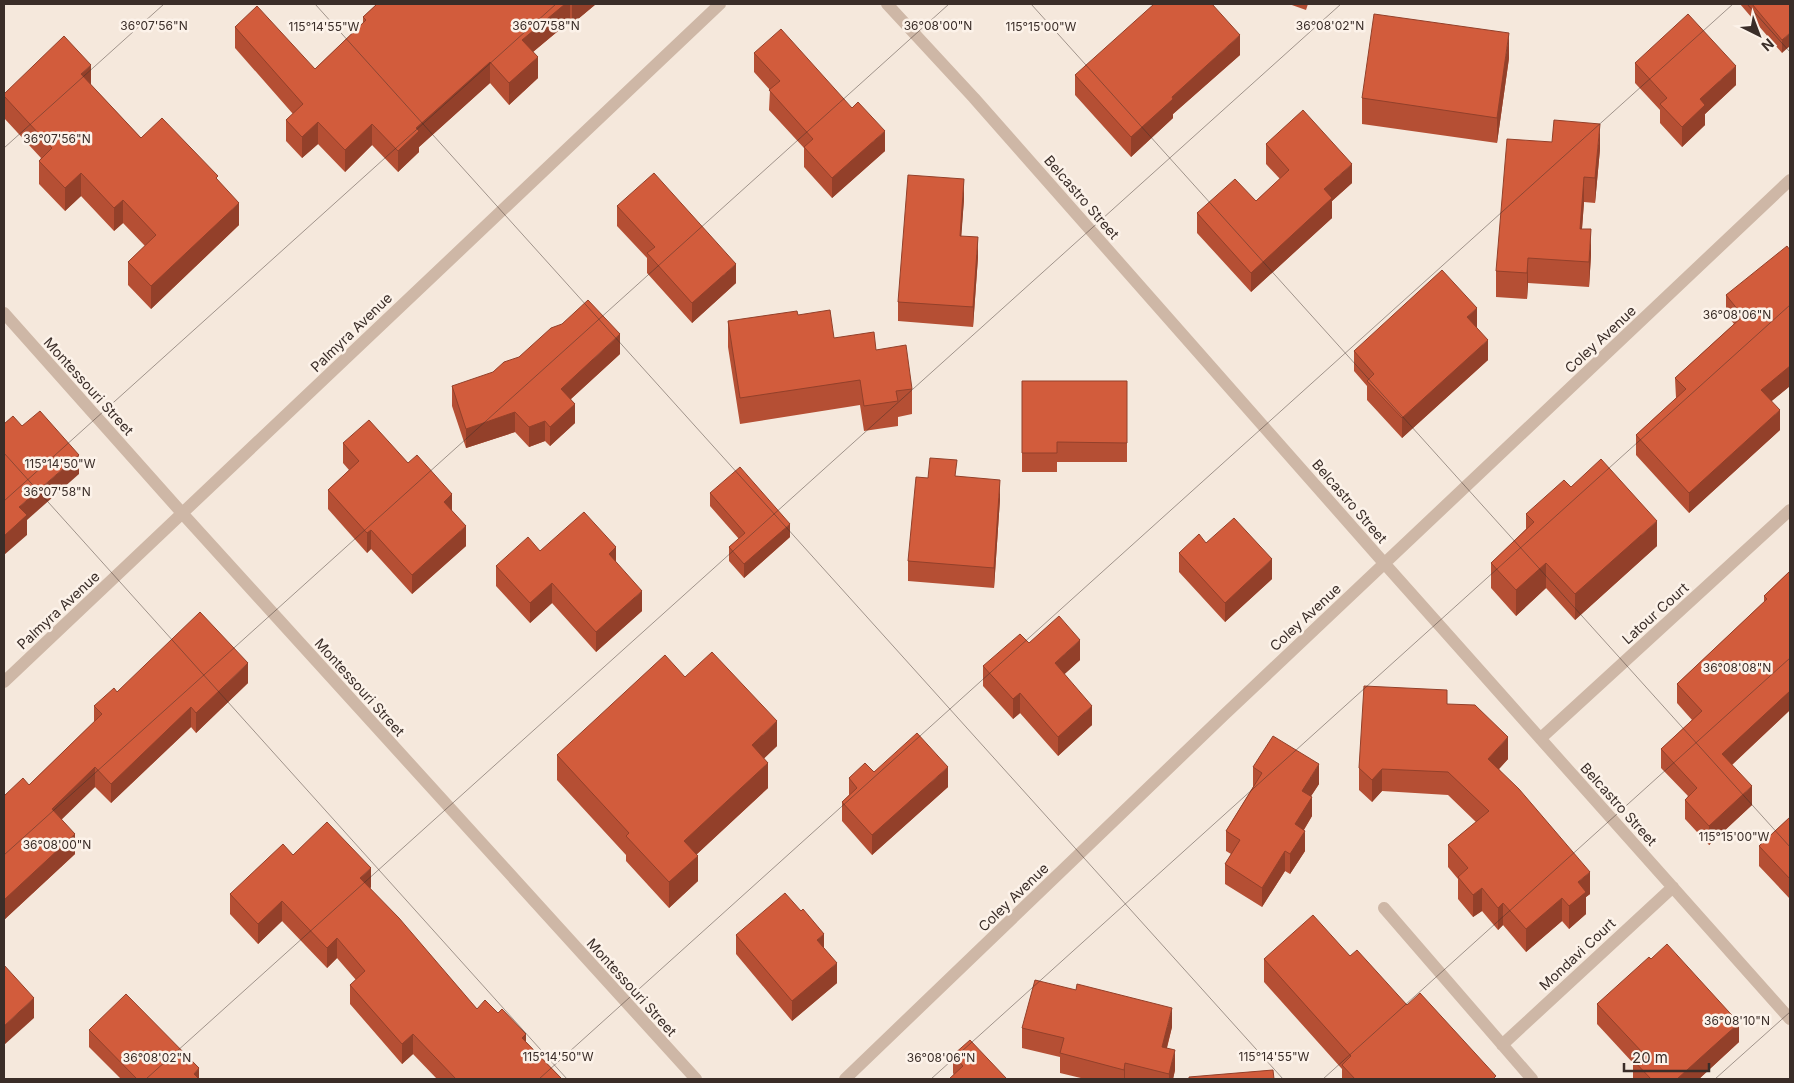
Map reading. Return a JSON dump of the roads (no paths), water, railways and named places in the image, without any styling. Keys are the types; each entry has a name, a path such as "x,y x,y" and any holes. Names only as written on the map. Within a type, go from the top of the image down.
{"street":[{"name":"Palmyra Avenue","path":"4,682 720,4"},
{"name":"Belcastro Street","path":"887,4 974,98 1384,563 1790,1018"},
{"name":"Coley Avenue","path":"845,1079 1384,563 1790,180"},
{"name":"Montessouri Street","path":"4,313 182,513 696,1079"},
{"name":"Latour Court","path":"1541,738 1790,510"},
{"name":"Mondavi Court","path":"1502,1044 1673,886"},
{"path":"1384,908 1532,1079"}]}
